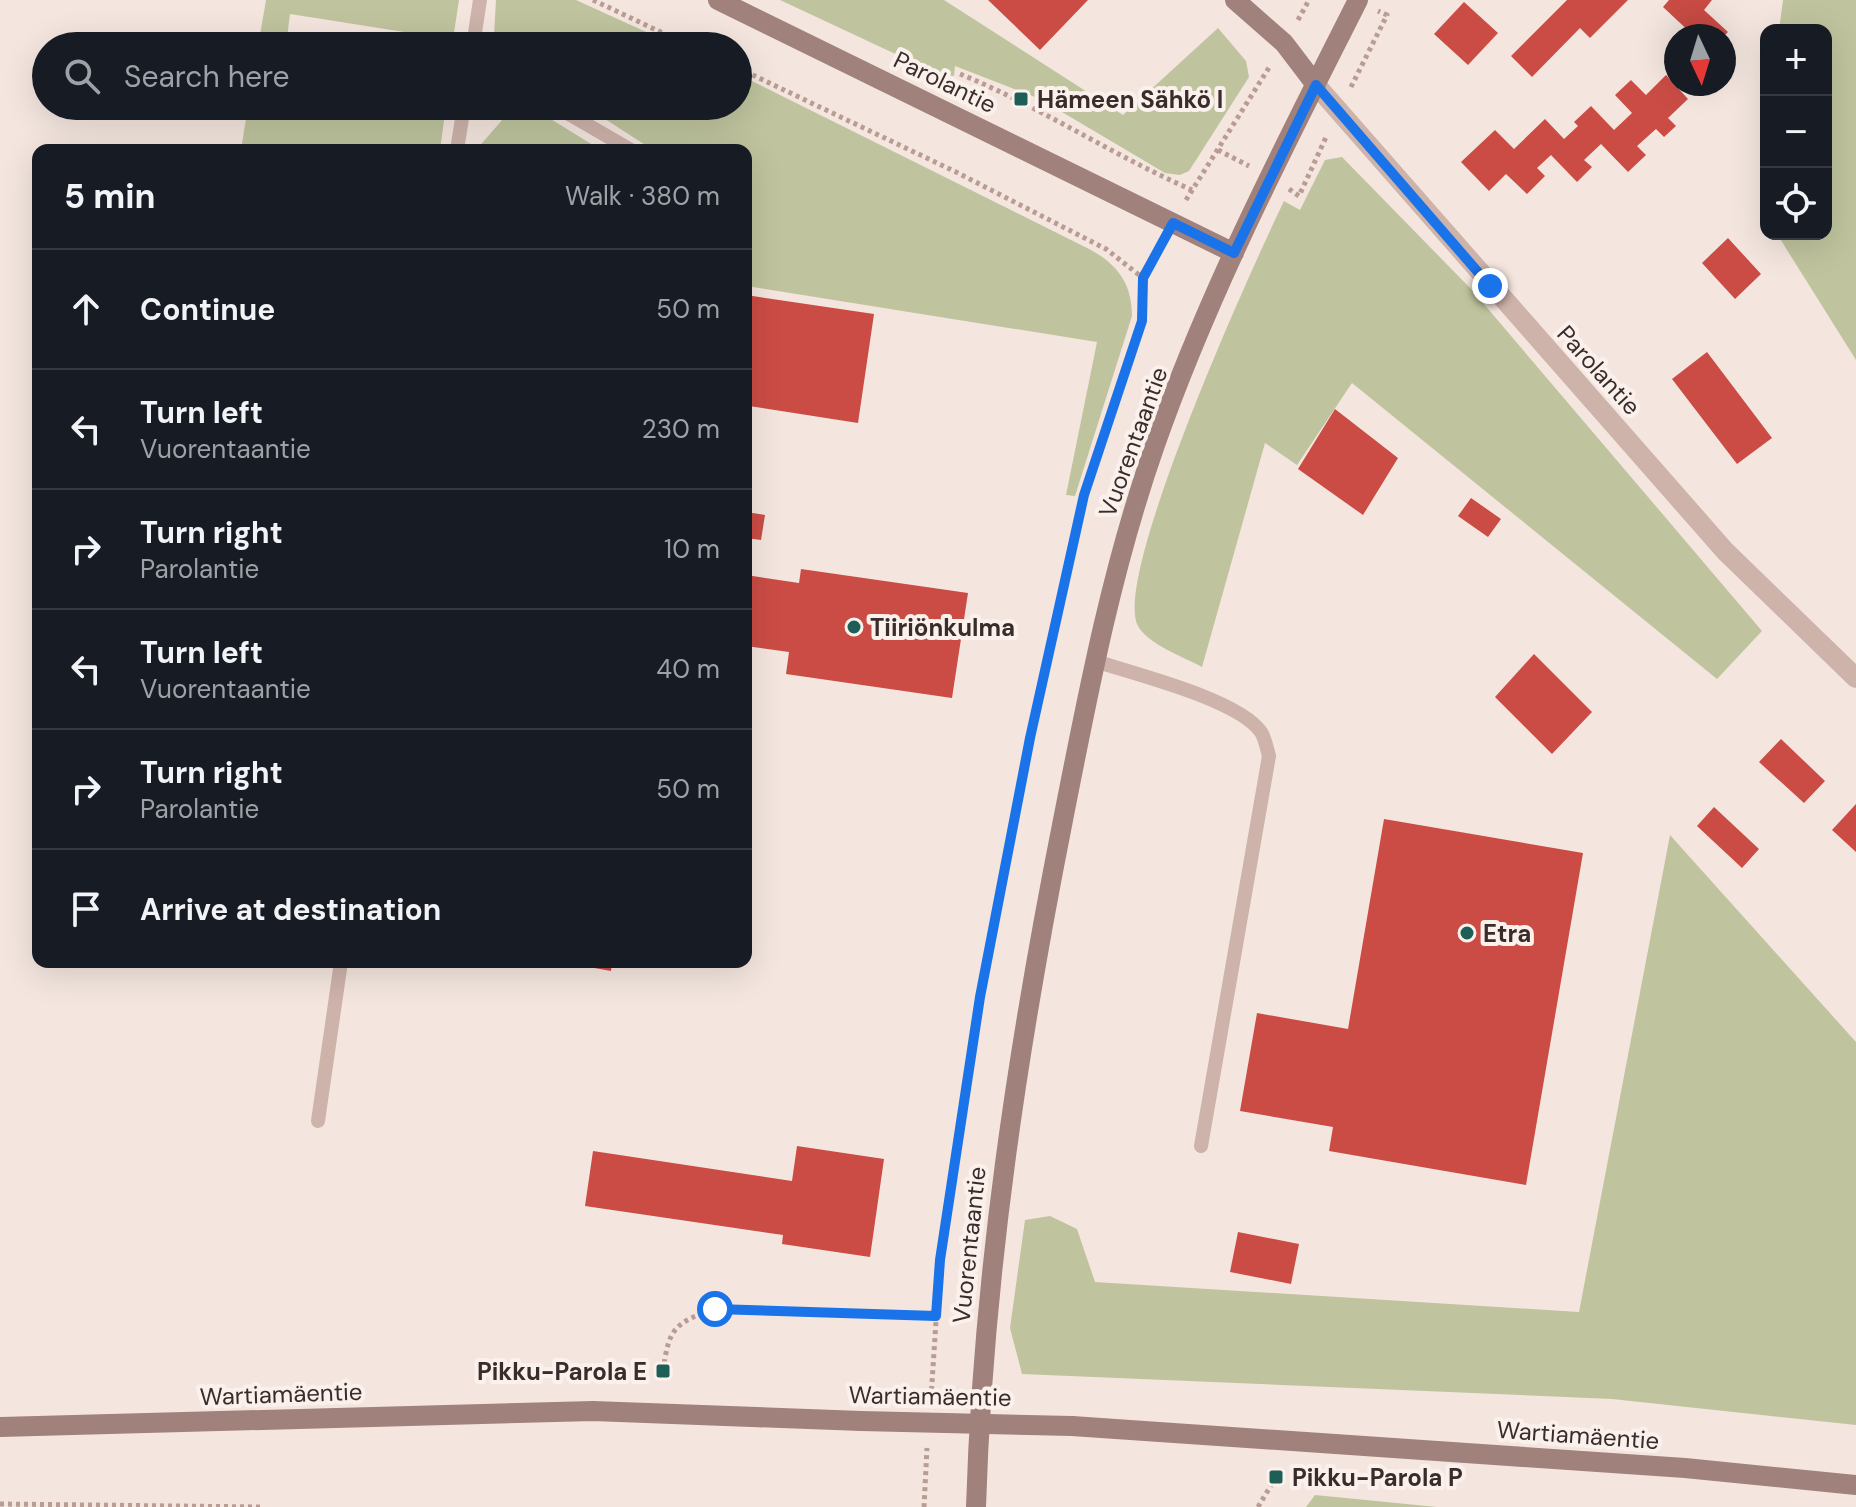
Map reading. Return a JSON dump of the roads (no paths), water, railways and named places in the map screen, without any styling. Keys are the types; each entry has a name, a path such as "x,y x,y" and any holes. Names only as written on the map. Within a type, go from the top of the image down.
{"main road":[{"name":"Parolantie","path":"718,0 1234,253"},
{"path":"1235,0 1284,43 1316,85"},
{"name":"Vuorentaantie","path":"976,1507 990,1265 1026,1005 1113,582 1156,444 1234,253 1358,0"},
{"name":"Wartiamäentie","path":"0,1427 593,1411 1072,1426 1669,1467 1856,1485"}],"street":[{"name":"Parolantie","path":"1316,85 1725,551 1856,678"}],"lane":[{"path":"475,32 480,0"},
{"path":"458,144 462,120"},
{"path":"579,120 621,144"},
{"path":"1095,661 1197,694 1234,712 1261,732 1269,756 1201,1146"},
{"path":"318,1121 340,968"}],"place":[{"name":"Hämeen Sähkö I","path":"1021,99"},
{"name":"Tiiriönkulma","path":"854,627"},
{"name":"Etra","path":"1467,933"},
{"name":"Pikku-Parola E","path":"663,1371"},
{"name":"Pikku-Parola P","path":"1276,1477"}]}
